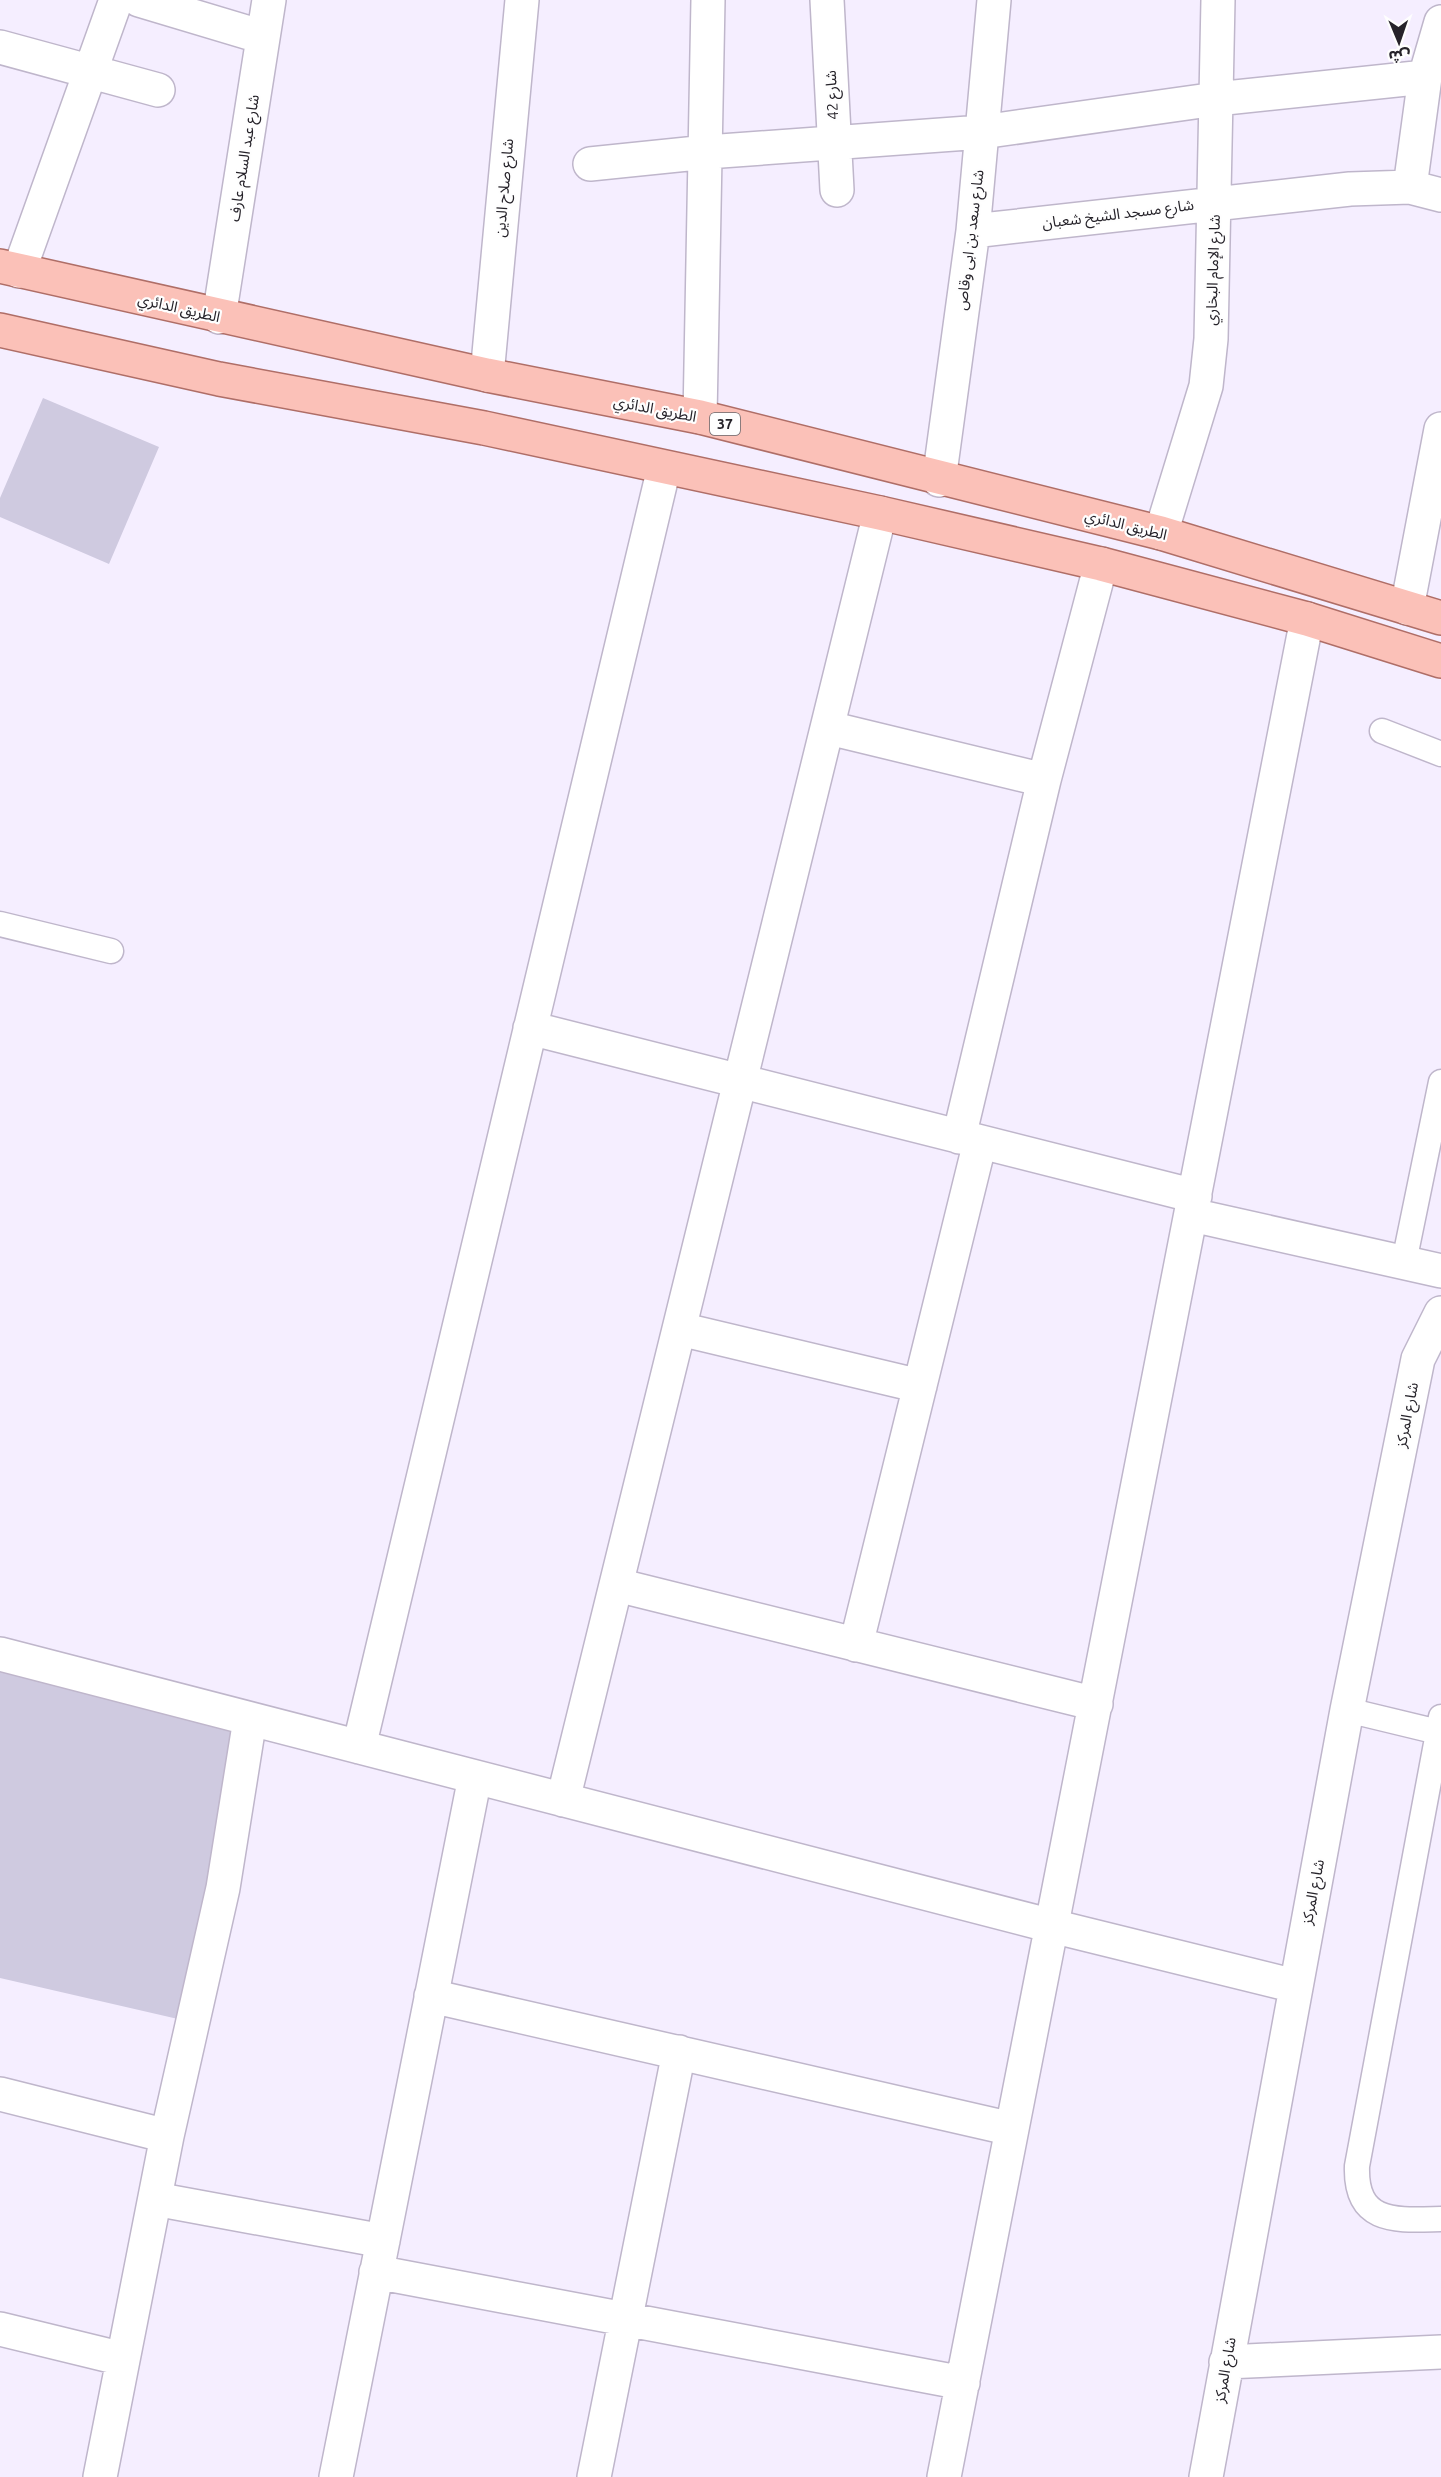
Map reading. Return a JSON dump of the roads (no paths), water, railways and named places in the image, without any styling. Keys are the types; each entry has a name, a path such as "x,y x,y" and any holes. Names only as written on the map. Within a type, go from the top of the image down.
{"main road":[{"name":"الطريق الدائري","path":"10,268 219,317 487,375 700,417 939,480 1161,534 1441,618"},
{"path":"0,330 219,379 484,428 880,513 1101,564 1307,619 1441,661"}],"street":[{"path":"10,268 90,71 116,0"},
{"path":"139,0 263,37"},
{"name":"شارع عبد السلام عارف","path":"219,317 269,0"},
{"name":"شارع صلاح الدين","path":"487,375 522,0"},
{"path":"700,417 707,152 708,0"},
{"name":"شارع 42","path":"826,0 837,190"},
{"name":"شارع سعد بن ابى وقاص","path":"939,480 973,231 994,0"},
{"name":"شارع الإمام البخاري","path":"1161,534 1206,386 1214,279 1218,0"},
{"path":"1426,191 1425,77 1441,22"},
{"path":"0,47 158,90"},
{"path":"590,164 707,152 982,132 1216,99 1425,77"},
{"name":"شارع مسجد الشيخ شعبان","path":"973,231 1350,189 1426,191"},
{"path":"1407,608 1441,429"},
{"path":"359,1747 664,468"},
{"path":"563,1800 829,728 880,513"},
{"path":"856,1645 920,1386 1044,780 1101,564"},
{"path":"944,2477 1307,619"},
{"path":"829,728 1044,780"},
{"path":"530,1028 970,1139 1194,1206 1441,1271"},
{"name":"شارع المركز","path":"1206,2477 1347,1710 1418,1359 1441,1313"},
{"path":"680,1329 920,1386"},
{"path":"616,1585 1096,1704"},
{"path":"0,1654 1052,1926 1295,1986"},
{"path":"100,2477 167,2136 223,1888 249,1719"},
{"path":"336,2477 475,1777"},
{"path":"431,1996 1012,2129"},
{"path":"594,2477 679,2052"},
{"path":"0,2094 167,2136"},
{"path":"155,2199 627,2319 963,2383"},
{"path":"0,2329 123,2359"},
{"path":"1226,2362 1441,2352"}],"lane":[{"path":"1382,732 1441,754"},
{"path":"0,924 111,951"},
{"path":"1404,1262 1441,1082"},
{"path":"1347,1710 1440,1725 1357,2166 1357,2183 1363,2199 1374,2212 1389,2219 1441,2219"}]}
